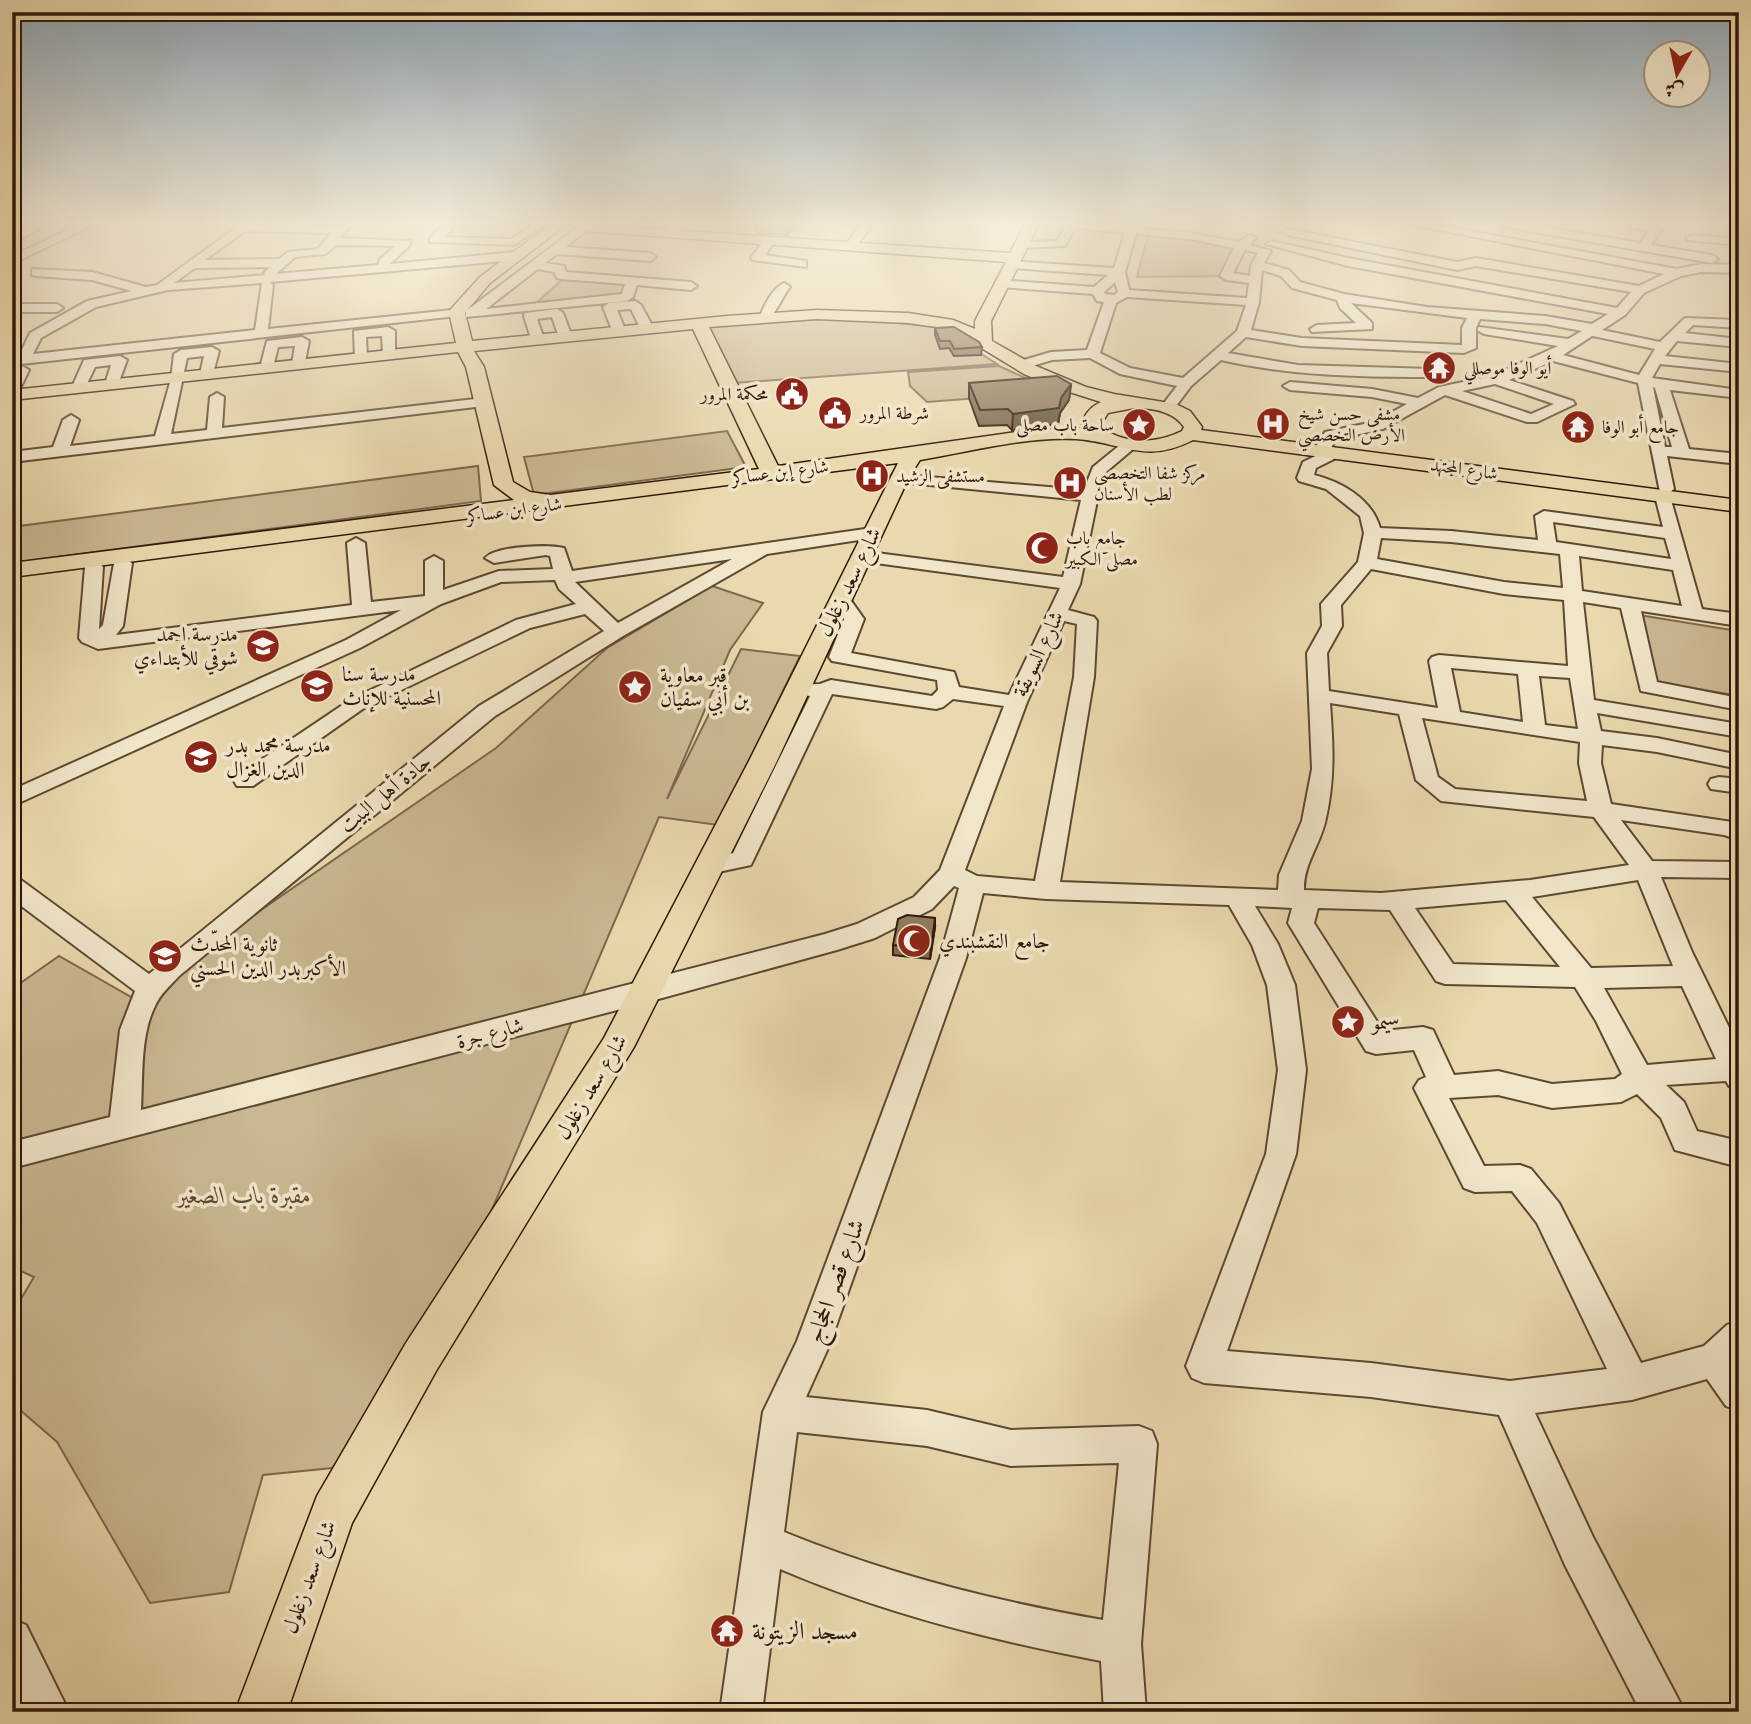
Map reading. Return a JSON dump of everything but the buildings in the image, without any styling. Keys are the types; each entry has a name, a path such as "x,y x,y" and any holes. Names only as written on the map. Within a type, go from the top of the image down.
{"main road":[{"path":"474,304 470,313 470,347 504,485 518,495 530,498 577,499"},
{"path":"470,313 475,304"},
{"path":"984,341 983,321 991,304"},
{"path":"12,395 537,339 827,312 939,322 963,328 1000,354 1054,381 1099,397 1168,407 1190,420 1192,431 1167,444 1131,444 1108,439 1090,427 1092,415 1113,404 1131,402"},
{"path":"699,324 771,473"},
{"path":"475,368 487,349 588,335"},
{"path":"12,395 470,347"},
{"path":"1031,436 1065,425 1080,411 1077,399 1054,381"},
{"name":"شارع المجتهد","path":"1192,431 1664,492 1739,498"},
{"name":"شارع إبن عساكر","path":"577,499 771,473 906,466 1031,436 1076,433 1108,439"},
{"name":"شارع سعد زغلول","path":"261,1712 333,1512 421,1357 617,1047 709,866 811,689 840,599 906,466"},
{"name":"شارع المجتهد","path":"1664,492 1739,506"},
{"name":"شارع ابن عساكر","path":"12,579 554,505 577,499"},
{"name":"شارع ابن عساكر","path":"12,570 577,499"}],"street":[{"path":"18,360 35,336 91,304"},
{"path":"261,334 264,304"},
{"path":"470,313 482,304"},
{"path":"517,309 523,304"},
{"path":"18,360 558,304"},
{"path":"766,316 773,304"},
{"path":"1093,354 1114,304"},
{"path":"1168,407 1186,383 1243,333 1252,304"},
{"path":"1286,338 1288,328 1367,326 1345,304"},
{"path":"1378,304 1572,344"},
{"path":"1579,304 1620,312"},
{"path":"1444,1087 1423,1038 1376,1043 1301,923 1299,900 1291,874 1314,821 1324,769 1317,653 1332,626 1331,604 1367,563 1373,533 1368,514 1332,485 1305,478 1310,465 1330,448 1331,435 1378,426 1398,418 1417,402 1444,390 1496,380 1552,356 1595,330 1627,304"},
{"path":"619,332 609,307 635,305 647,329"},
{"path":"12,307 57,308"},
{"path":"537,339 530,316 557,313 565,337"},
{"path":"1472,322 1545,320 1664,347 1739,368"},
{"path":"1694,613 1664,492 1644,379 1664,347 1694,320 1739,324"},
{"path":"1243,333 1302,342 1469,348 1472,322"},
{"path":"1664,347 1739,343"},
{"path":"1411,348 1444,390 1532,419 1568,404 1496,380"},
{"path":"1022,365 1051,356 1093,354 1107,366 1137,375 1186,383"},
{"path":"1219,355 1272,366 1342,372 1432,373"},
{"path":"1552,356 1661,385 1739,394"},
{"path":"79,387 89,363 121,360 112,384"},
{"path":"12,371 22,370 12,395"},
{"path":"162,439 176,379"},
{"path":"1661,385 1682,453"},
{"path":"1290,386 1372,393 1417,402"},
{"path":"214,433 217,397"},
{"path":"12,457 484,402"},
{"path":"60,451 71,420"},
{"name":"شارع السويقة","path":"962,879 1016,702 1071,584 1090,496 1099,470 1131,444"},
{"path":"1656,450 1739,459"},
{"path":"906,466 1090,496"},
{"path":"1547,546 1544,516 1673,534"},
{"path":"1373,533 1427,533 1547,546 1682,566"},
{"path":"356,542 362,609"},
{"path":"867,544 1071,584"},
{"name":"جادة أهل البيت","path":"124,1128 135,1024 141,1005 151,989 170,969 466,726 616,632 706,568 761,550 867,544"},
{"path":"1569,549 1579,673 1591,738 1590,763 1601,810 1646,870 1690,976 1737,1073 1639,1078 1621,1090 1552,1096 1498,1083 1429,1088 1475,1179 1520,1178 1548,1213 1632,1383"},
{"path":"494,558 553,550 560,555 563,576 570,591 616,632"},
{"path":"434,561 434,600"},
{"path":"94,640 113,626 123,563"},
{"path":"1367,563 1504,588 1572,595 1739,620"},
{"path":"94,568 94,640"},
{"path":"12,799 353,645 434,600 499,577 706,568"},
{"path":"840,599 854,619 839,657 947,676 949,692"},
{"path":"94,640 434,600"},
{"path":"1630,604 1648,687 1739,704"},
{"path":"246,781 368,699 523,624 588,607"},
{"path":"1046,890 1084,677 1087,621 1057,613"},
{"path":"1451,717 1439,661 1579,673"},
{"path":"1528,669 1535,730"},
{"path":"811,689 831,686 936,702 949,692 1016,702"},
{"path":"1318,695 1535,730 1657,745 1739,762"},
{"path":"1710,698 1715,727 1711,757"},
{"path":"1583,704 1739,731"},
{"path":"1409,711 1427,780 1449,796 1601,810 1728,828 1739,832"},
{"path":"962,879 1046,890 1397,901 1513,891 1646,870 1739,870"},
{"name":"شارع جرة","path":"12,1156 644,993 866,932 923,903 962,879"},
{"name":"شارع قصر الحجاج","path":"741,1712 780,1412 812,1346 953,958 962,879"},
{"path":"12,886 151,989"},
{"path":"1513,891 1582,976 1608,1016 1639,1078 1672,1111 1686,1141 1739,1154"},
{"path":"1237,898 1265,944 1281,985 1292,1069 1281,1154 1204,1366 1371,1380 1510,1399 1632,1383 1714,1360 1739,1336"},
{"path":"1397,901 1445,974 1690,976"},
{"path":"1714,1360 1739,1394"},
{"path":"1510,1399 1578,1551 1664,1712"},
{"path":"780,1412 927,1429 1011,1448 1139,1444 1121,1644 1125,1712"},
{"path":"762,1542 813,1565 935,1606 1121,1644"},
{"path":"12,1639 48,1712"}],"green space":[{"path":"816,315 939,327 997,364 733,383 707,326"},
{"path":"999,366 1056,392 927,402 910,386 908,372"},
{"path":"727,431 746,467 534,495 524,457"},
{"path":"478,466 481,501 12,563 12,527"},
{"name":"مقبرة باب الصغير","path":"712,586 763,603 730,650 667,799 741,649 800,656 718,825 659,817 476,1247 342,1467 263,1475 229,1592 150,1603 57,1442 12,1403 12,1314 34,1277 12,1267 12,989 59,956 133,998 496,748 607,648"},
{"path":"1639,615 1738,631 1739,696 1657,682"}],"place":[{"name":"أيو الوفا موصللي","path":"1439,368"},
{"name":"محكمة المرور","path":"792,394"},
{"name":"شرطة المرور","path":"835,413"},
{"name":"مشفى حسن شيخ الأرض التخصصي","path":"1273,424"},
{"name":"ساحة باب مصلى","path":"1139,425"},
{"name":"جامع أبو الوفا","path":"1578,427"},
{"name":"مستشفى الرشيد","path":"872,476"},
{"name":"مركز شفا التخصصي لطب الأسنان","path":"1070,483"},
{"name":"جامع باب مصلى الكبير","path":"1042,548"},
{"name":"مدرسة احمد شوقي للأبتداءي","path":"263,646"},
{"name":"مدرسة سنا المحسنية للإناث","path":"317,686"},
{"name":"قبر معاوية بن أبي سفيان","path":"635,687"},
{"name":"مدرسة محمد بدر الدين الغزال","path":"201,757"},
{"name":"جامع النقشبندي","path":"914,941"},
{"name":"ثانوية المحدّث الأكبربدر الدين الحسني","path":"165,956"},
{"name":"سيمو","path":"1348,1022"},
{"name":"مسجد الزيتونة","path":"727,1631"}]}
